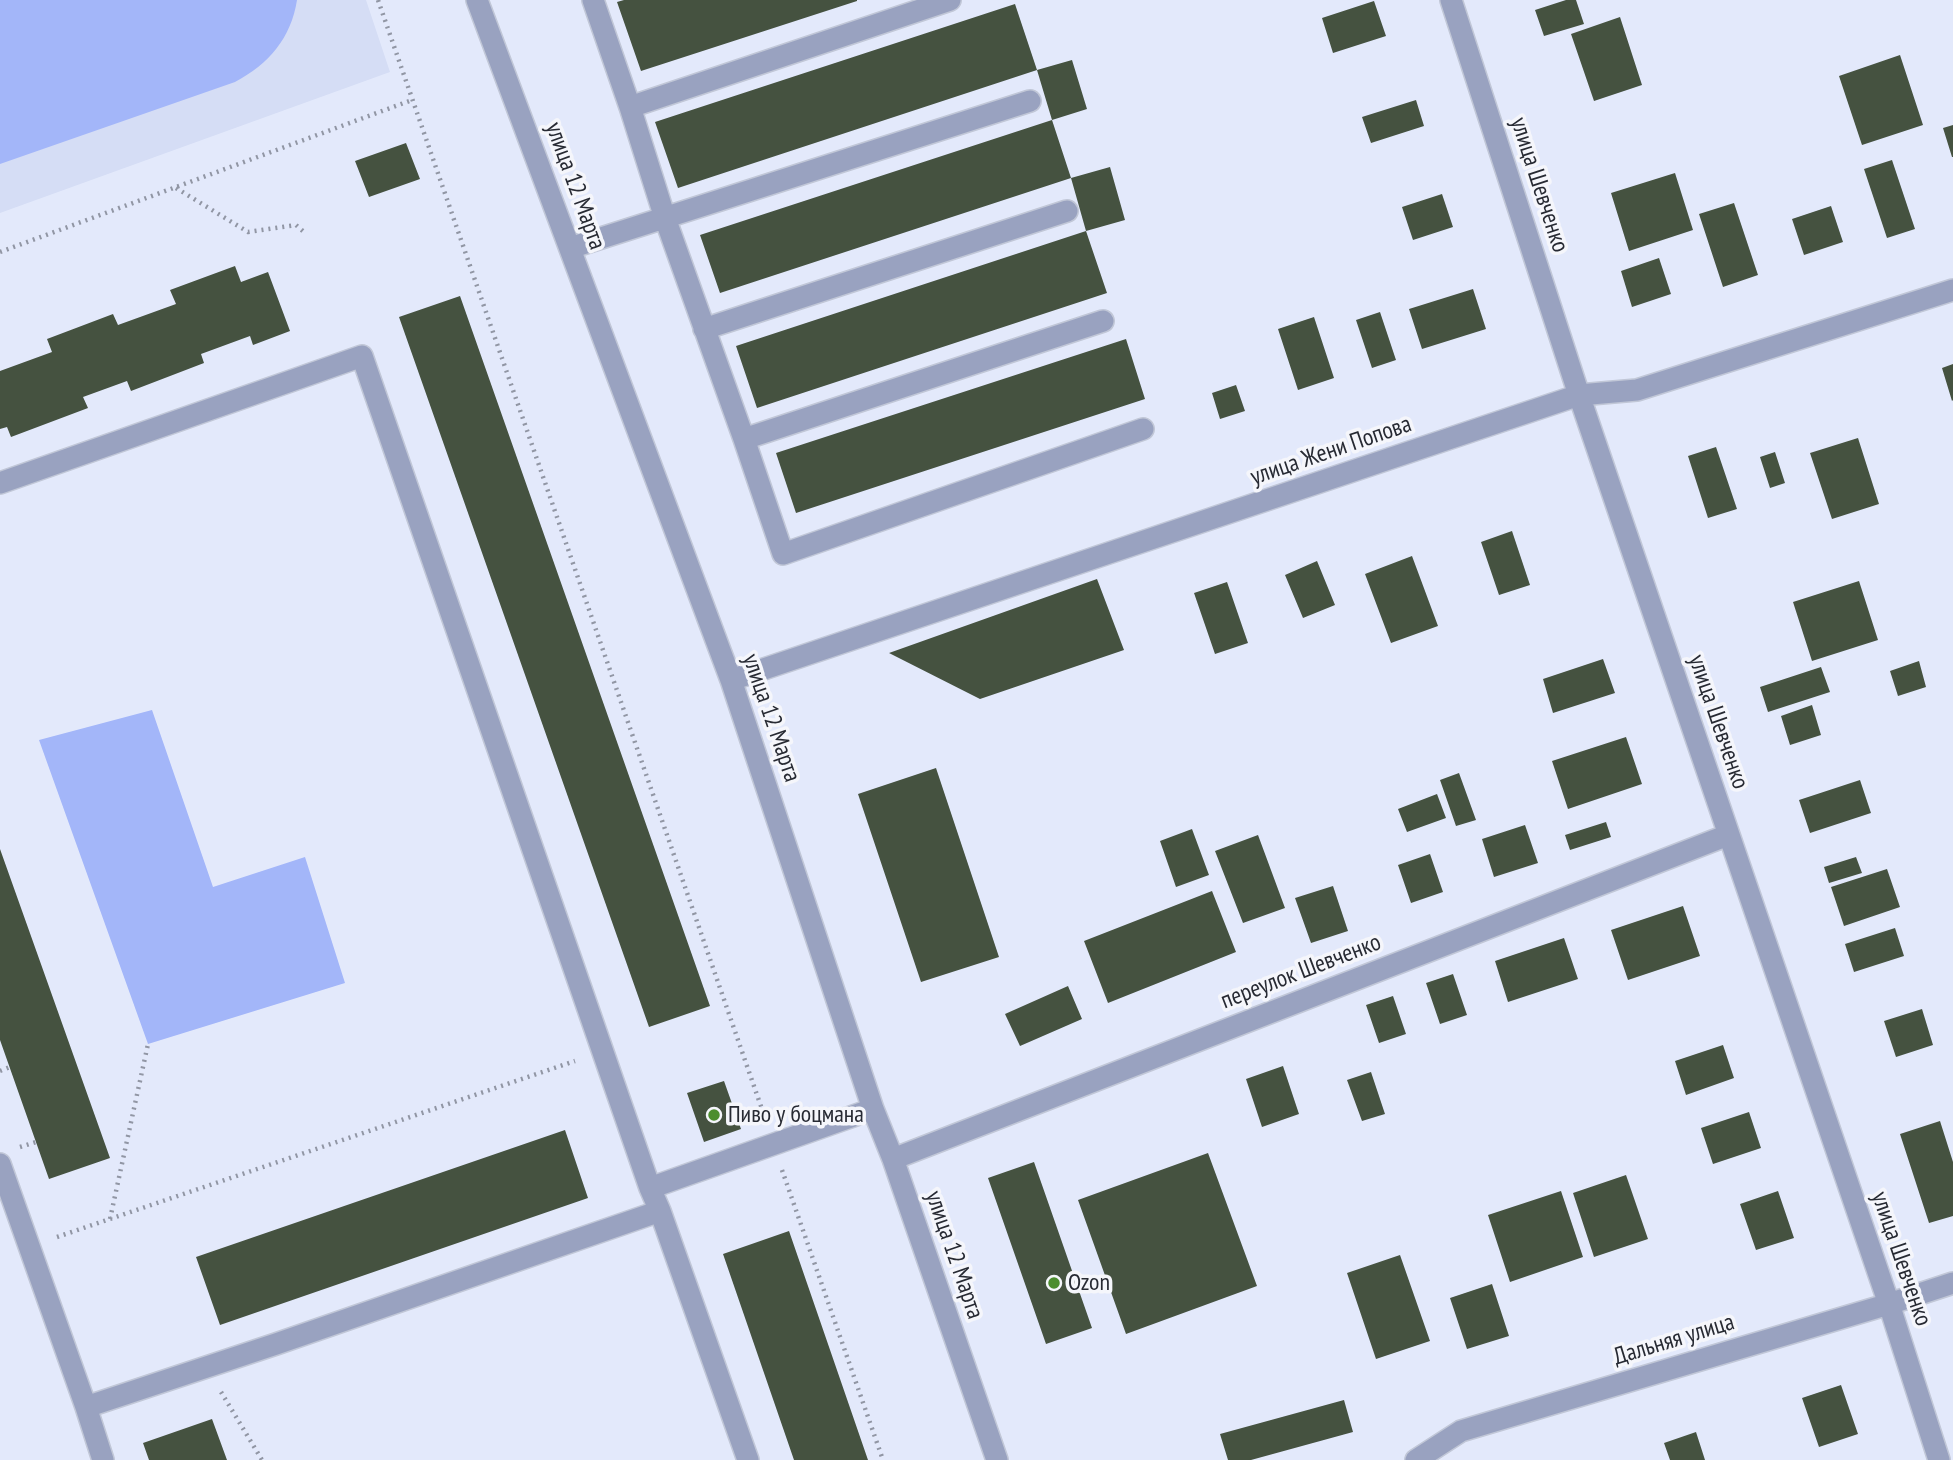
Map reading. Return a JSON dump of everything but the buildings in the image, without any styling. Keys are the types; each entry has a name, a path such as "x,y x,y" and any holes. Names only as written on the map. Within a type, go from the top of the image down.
{"street":[{"name":"улица 12 Марта","path":"477,0 731,680 873,1109 893,1159 997,1460"},
{"path":"593,0 665,218 783,554 1143,429"},
{"path":"630,107 950,0"},
{"name":"улица Шевченко","path":"1451,0 1579,395 1889,1304 1939,1460"},
{"path":"570,248 1030,101"},
{"path":"704,329 1067,211"},
{"name":"улица Жени Попова","path":"731,680 1579,395 1637,390 1953,290"},
{"path":"744,439 1103,321"},
{"path":"0,483 362,356 650,1188 748,1460"},
{"name":"переулок Шевченко","path":"893,1159 1728,835"},
{"path":"650,1188 873,1109"},
{"path":"0,1164 103,1460"},
{"path":"86,1407 660,1211"},
{"name":"Дальняя улица","path":"1416,1460 1461,1431 1953,1283"}],"path":[{"path":"378,0 883,1460"},
{"path":"0,252 412,100"},
{"path":"176,188 248,232 296,225 305,233"},
{"path":"110,1219 148,1044"},
{"path":"29,1246 603,1051"},
{"path":"0,1070 10,1067"},
{"path":"206,1367 262,1460"}],"shaded area":[{"path":"0,0 366,0 390,72 0,213"},
{"path":"0,0 297,0 284,38 258,67 235,82 0,164"},
{"path":"152,710 213,887 305,857 345,983 148,1044 39,740"}],"place":[{"name":"Пиво у боцмана","path":"714,1115"},
{"name":"Ozon","path":"1054,1283"}]}
